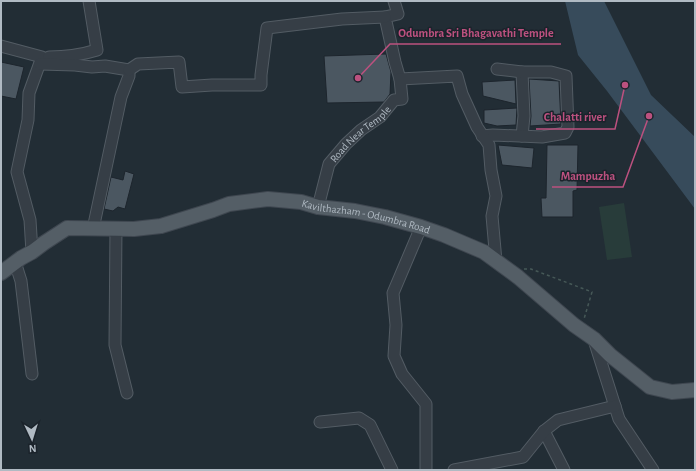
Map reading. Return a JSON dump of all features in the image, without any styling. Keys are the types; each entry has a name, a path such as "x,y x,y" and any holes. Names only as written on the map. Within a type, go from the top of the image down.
{"main road":[{"name":"Kavilthazham - Odumbra Road","path":"1,273 15,262 67,228 134,229 161,226 229,204 250,200 268,199 301,202 318,207 342,209 385,217 444,235 484,252 518,277 650,387 672,392 695,390"}],"street":[{"path":"41,60 77,55 97,50 89,1"},
{"path":"1,46 41,60 75,64 92,68 105,66 128,70 138,64 179,62 182,87 212,85 261,85 267,28 342,19 385,17 398,14 394,1"},
{"path":"385,17 400,79 457,76 462,94 476,127 488,145 496,196 492,216 501,265"},
{"path":"32,252 30,220 17,172 28,120 29,93 41,60"},
{"path":"482,136 542,137 564,133 568,127 566,76 551,72 522,72 496,69"},
{"path":"93,229 121,96 129,76 128,70"},
{"path":"522,72 524,116 522,136"},
{"name":"Road Near Temple","path":"318,207 329,164 346,144 361,130 380,117 394,100 402,99 400,79"},
{"path":"421,227 393,293 396,325 394,356 402,374 426,404 426,470"},
{"path":"116,228 115,345 127,393"},
{"path":"15,262 21,281 32,374"},
{"path":"594,339 619,419 653,470"},
{"path":"454,470 523,457 544,431 558,420 615,406"},
{"path":"320,422 359,418 370,425 392,470"},
{"path":"544,431 564,470"}],"path":[{"path":"501,265 531,269 592,292 581,330"}],"green space":[{"path":"624,203 632,257 607,260 599,207"}],"water":[{"path":"565,1 604,1 651,95 695,137 695,209 607,91 578,55"}],"building":[{"path":"386,54 391,72 390,94 384,102 327,103 324,56"},
{"path":"1,62 24,67 16,99 1,96"},
{"path":"529,79 559,81 561,124 530,126 531,116"},
{"path":"515,80 516,104 483,96 482,82"},
{"path":"517,108 516,125 497,126 484,123 484,110"},
{"path":"498,145 534,148 532,168 502,165"},
{"path":"547,145 578,145 577,190 573,191 573,217 542,217 541,198 546,198"},
{"path":"125,171 134,174 125,209 118,207 113,211 104,209 111,177 123,180"}],"place":[{"name":"Odumbra Sri Bhagavathi Temple","path":"358,78"},
{"name":"Chalatti river","path":"625,85"},
{"name":"Mampuzha","path":"649,116"}]}
